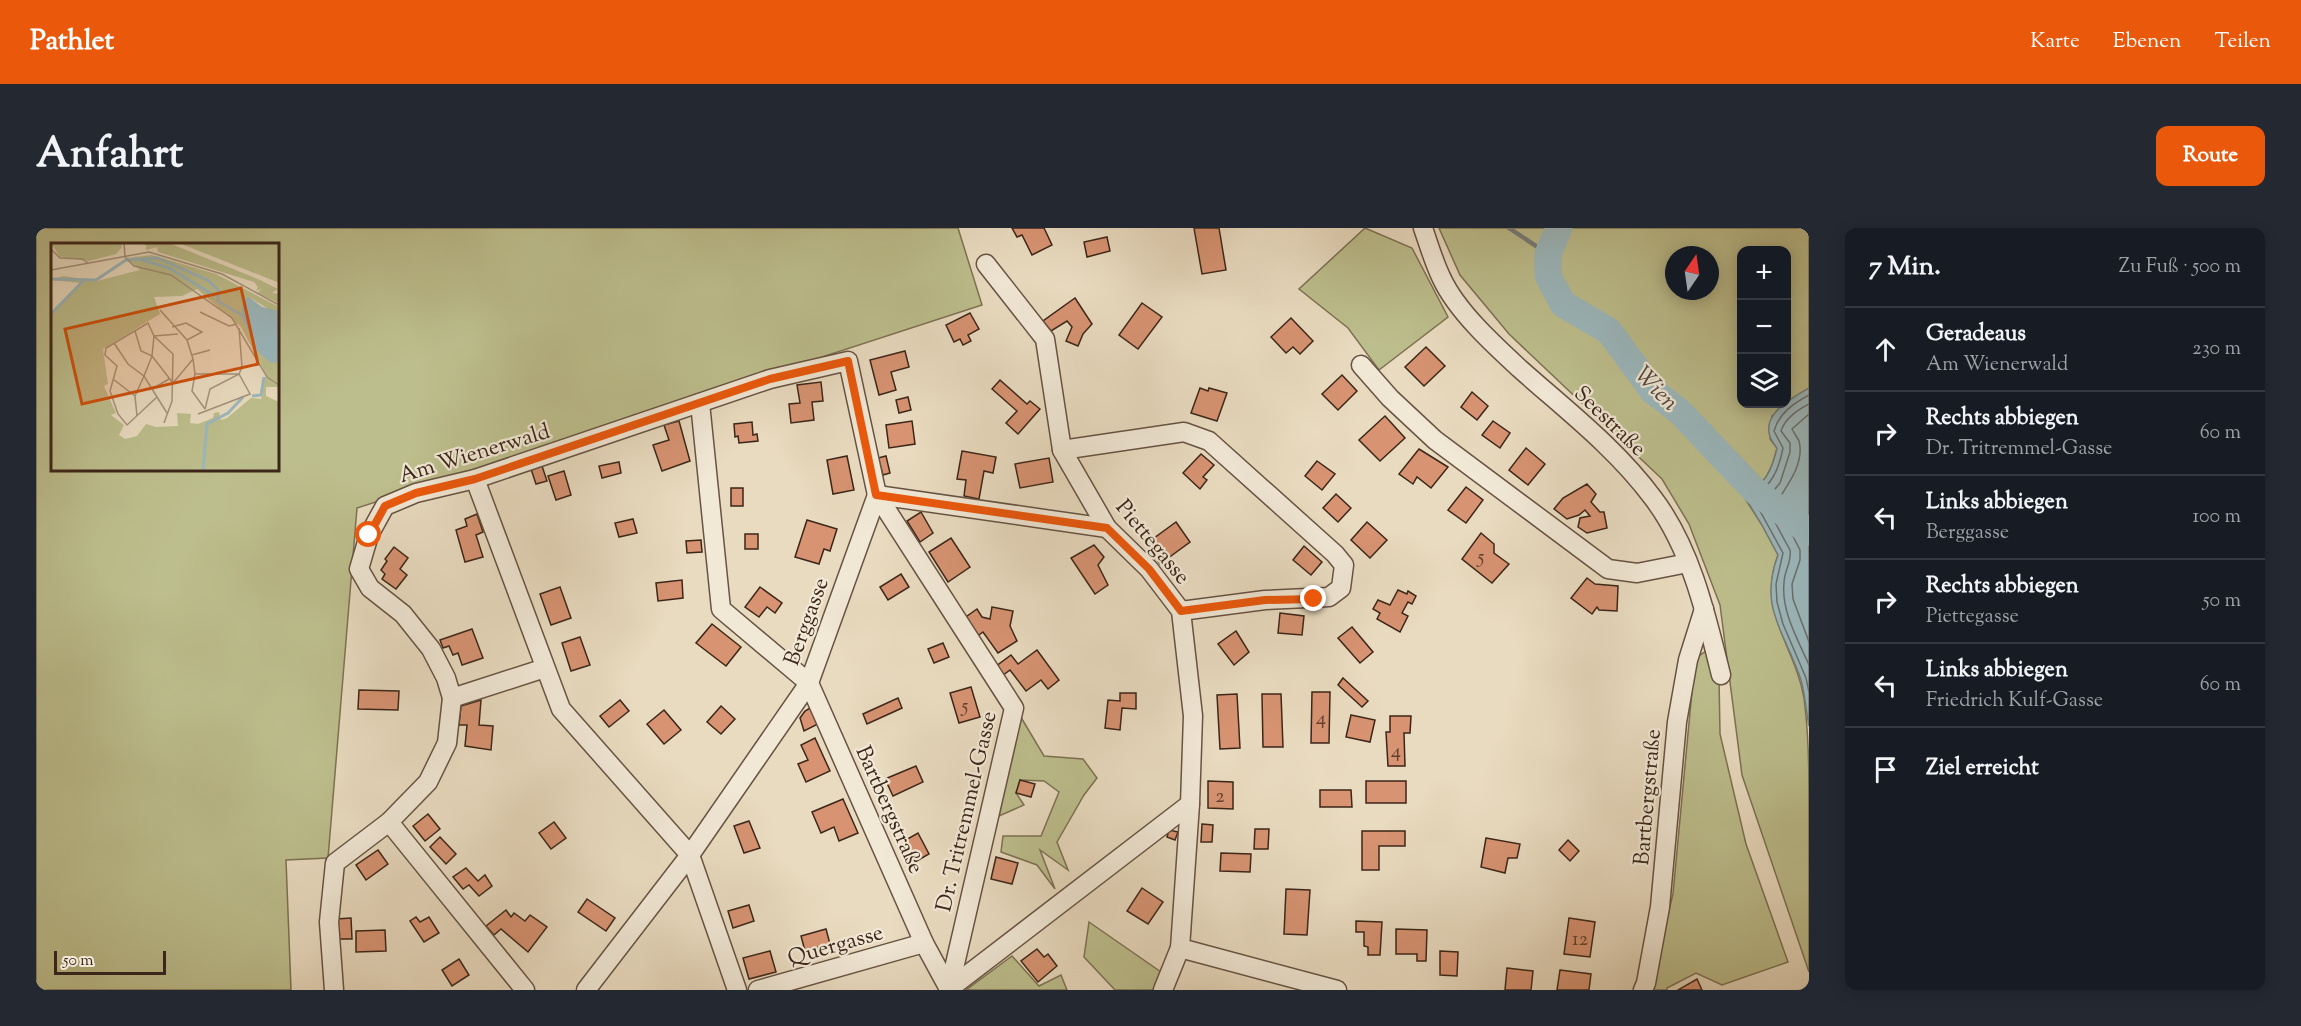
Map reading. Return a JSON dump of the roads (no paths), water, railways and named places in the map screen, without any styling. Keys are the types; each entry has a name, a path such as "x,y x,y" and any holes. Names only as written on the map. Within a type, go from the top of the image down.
{"street":[{"name":"Seestraße","path":"1423,228 1442,280 1467,314 1492,343 1591,432 1632,473 1653,498 1670,524 1688,563 1704,609 1721,675"},
{"name":"Piettegasse","path":"986,264 1045,339 1062,450 1107,528 1149,569 1181,611 1193,716 1190,804"},
{"name":"Am Wienerwald","path":"334,990 329,922 335,863 389,822 428,782 447,743 452,698 446,678 432,649 403,614 370,588 358,569 369,535 385,506 416,493 475,479 770,379 848,361"},
{"name":"Dr. Tritremmel-Gasse","path":"848,361 876,495 1014,708 949,990"},
{"path":"1361,365 1390,398 1435,440 1608,569 1637,573 1688,563"},
{"name":"Berggasse","path":"700,404 721,609 809,682 876,495"},
{"path":"1062,450 1184,432 1209,441 1335,554 1344,565 1341,588 1329,597 1265,600 1181,611"},
{"path":"475,479 561,709 690,855 737,990"},
{"path":"876,495 1107,528"},
{"name":"Bartbergstraße","path":"1643,990 1660,907 1677,722 1688,660 1704,609"},
{"path":"452,698 544,668"},
{"path":"586,990 690,855 809,682"},
{"name":"Bartbergstraße","path":"809,682 924,944 949,990"},
{"path":"949,990 1190,804"},
{"path":"1163,990 1180,948 1190,804"},
{"path":"389,822 525,990"},
{"name":"Quergasse","path":"759,990 924,944"},
{"path":"1180,948 1337,990"}],"water":[{"path":"1809,388 1809,726 1801,680 1772,605 1771,590 1778,555 1744,496 1762,482 1773,463 1777,448 1769,429 1771,420 1779,408 1791,408 1791,399"}],"waterway":[{"path":"1509,228 1548,254"},
{"name":"Wien","path":"1559,228 1548,254 1548,276 1563,304 1609,331 1653,391 1681,413 1755,491 1809,532"}]}
